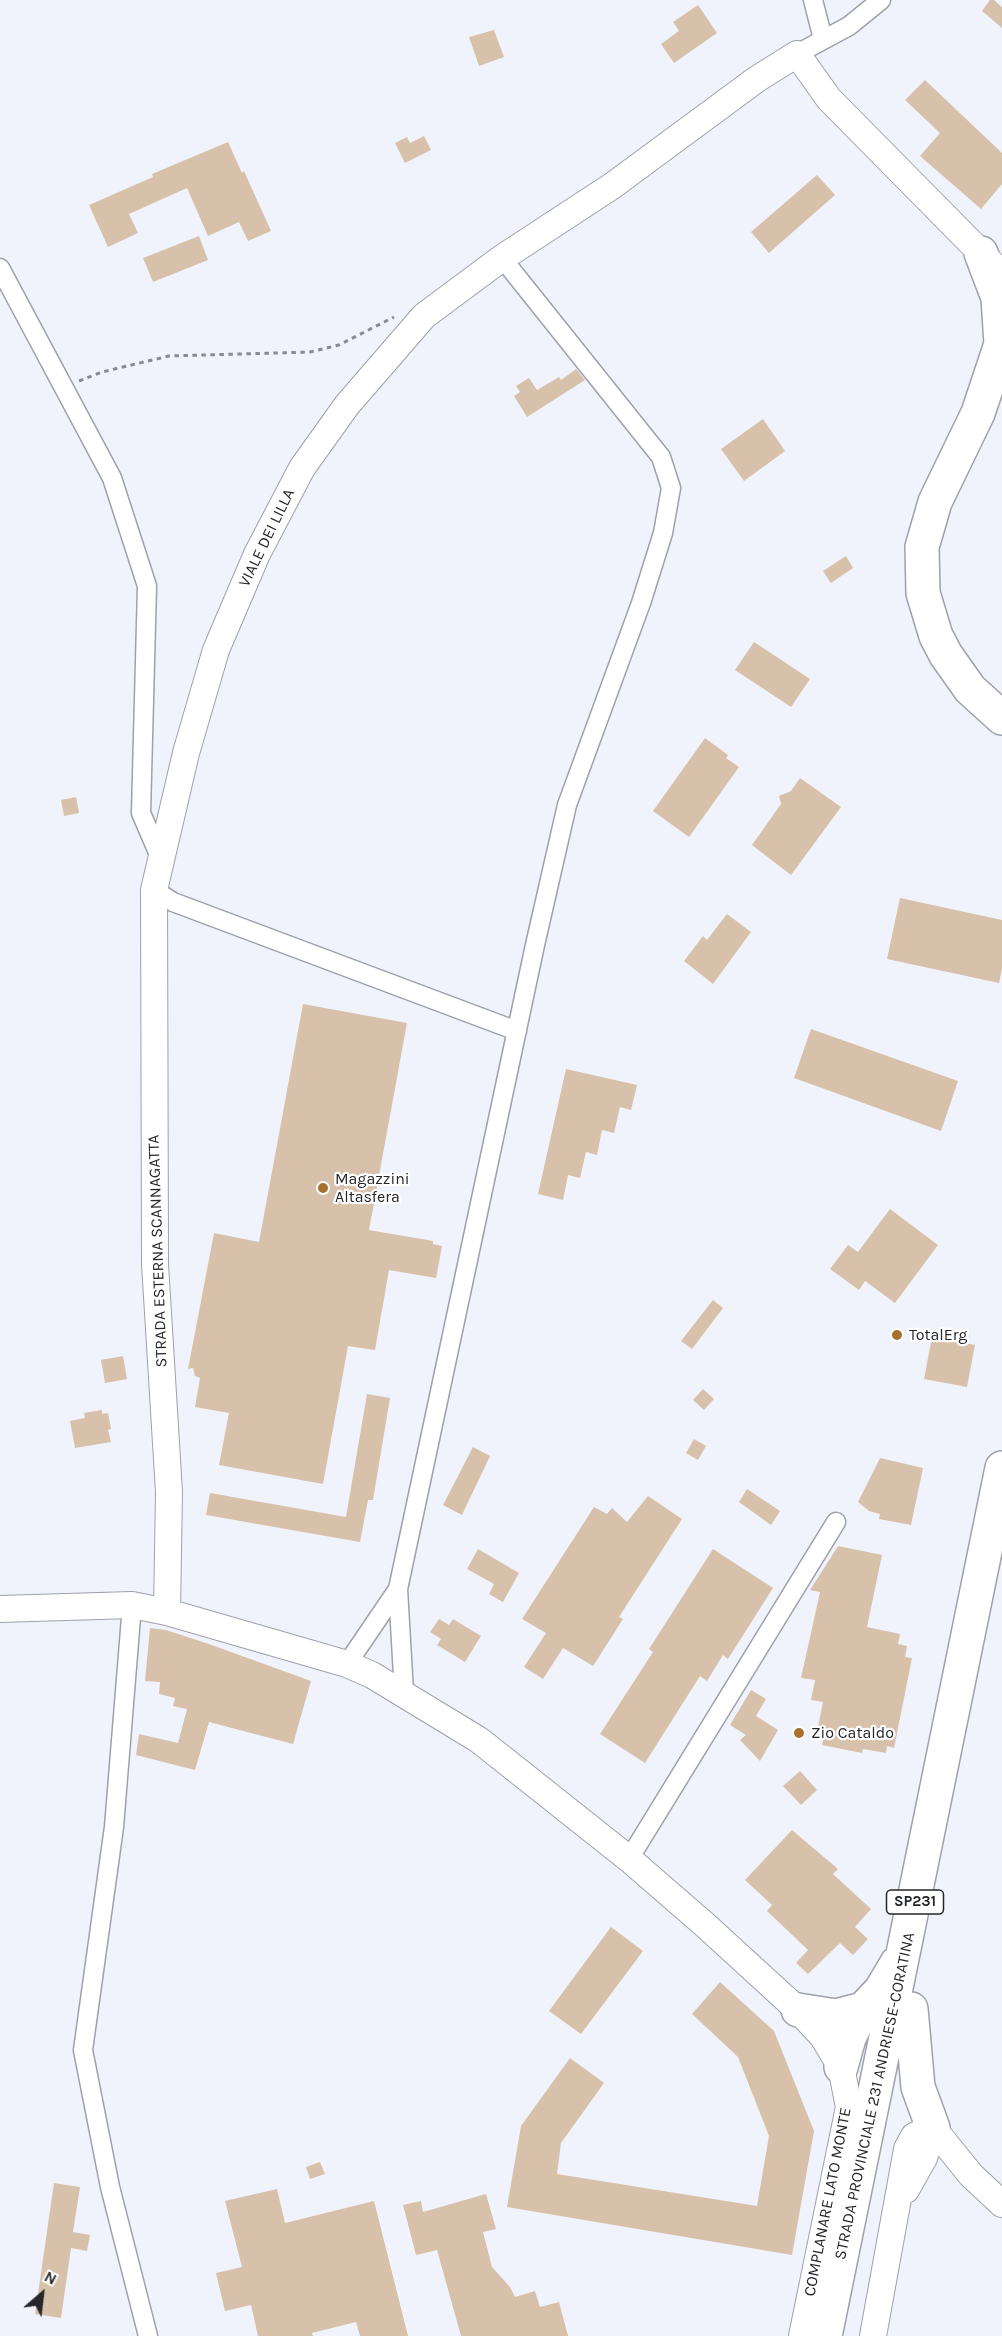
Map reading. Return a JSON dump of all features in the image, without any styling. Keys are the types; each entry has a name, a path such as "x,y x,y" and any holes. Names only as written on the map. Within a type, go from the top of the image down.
{"highway":[{"path":"992,263 1002,343 990,403 935,502 922,548 923,593 936,636 946,655 970,688 1002,718"},
{"name":"STRADA PROVINCIALE 231 ANDRIESE-CORATINA","path":"825,2336 1002,1468"},
{"name":"STRADA PROVINCIALE 231 ANDRIESE-CORATINA","path":"845,2336 1002,1579"},
{"path":"841,2067 849,2038 863,2009 881,1990 905,1952"},
{"path":"798,2010 836,2016 863,2009"},
{"path":"911,2009 918,2087 933,2128"}],"street":[{"path":"813,0 823,39"},
{"path":"881,0 849,26 797,54 828,99 992,263"},
{"name":"VIALE DEI LILLA","path":"154,890 186,753 216,650 256,554 302,468 347,405 424,316 502,258 612,186 757,80 797,54"},
{"path":"404,1693 398,1589 517,1031 567,805 641,603 663,532 670,488 661,457 502,258"},
{"path":"0,268 112,478 147,586 141,813 160,857"},
{"path":"154,890 173,902 517,1031"},
{"name":"STRADA ESTERNA SCANNAGATTA","path":"154,890 155,1264 169,1492 167,1612"},
{"path":"629,1859 836,1522"},
{"path":"347,1664 398,1589"},
{"path":"132,1605 114,1827 83,2050 110,2187 148,2336"},
{"name":"COMPLANARE LATO MONTE","path":"0,1609 132,1605 167,1612 347,1664 404,1693 479,1740 629,1859 798,2010 823,2037 841,2067 849,2107 802,2336"},
{"path":"898,2207 918,2169 933,2128"},
{"path":"933,2128 971,2175 1002,2204"},
{"path":"873,2336 907,2149 914,2136 933,2128"},
{"path":"918,2169 944,2166 971,2175"}],"path":[{"path":"63,387 102,372 169,356 310,352 339,345 395,316 424,316"}],"building":[{"path":"990,0 994,0 1002,7 1002,28 982,11"},
{"path":"698,5 717,33 674,63 661,44 679,31 673,22"},
{"path":"494,30 504,57 479,66 469,37"},
{"path":"925,80 1002,153 1002,184 981,209 920,156 940,133 905,100"},
{"path":"424,136 431,150 405,163 395,143 407,137 410,143"},
{"path":"228,142 271,231 248,241 239,222 208,236 187,188 129,214 138,233 108,247 89,205 153,177 152,174"},
{"path":"817,175 835,195 769,253 751,232"},
{"path":"199,236 208,260 153,282 143,258"},
{"path":"576,369 585,380 527,417 514,396 520,392 516,386 529,378 537,390 559,377 561,380"},
{"path":"763,419 785,451 744,481 721,449"},
{"path":"846,556 853,568 831,583 823,571"},
{"path":"754,642 810,679 791,707 735,670"},
{"path":"705,738 728,755 726,758 739,767 689,837 653,811"},
{"path":"800,778 841,807 791,875 752,845 781,804 779,796 791,791"},
{"path":"76,797 79,813 64,816 61,800"},
{"path":"900,898 1002,920 1002,969 999,983 887,959"},
{"path":"727,914 751,932 713,984 684,961 703,936 707,940"},
{"path":"303,1004 407,1023 369,1230 433,1241 433,1244 442,1246 436,1278 389,1270 375,1350 348,1346 323,1484 219,1465 229,1413 195,1407 200,1378 195,1376 193,1368 188,1369 214,1233 259,1242"},
{"path":"811,1029 958,1081 941,1131 794,1078"},
{"path":"566,1069 637,1085 631,1110 620,1107 614,1133 602,1130 597,1155 586,1152 580,1178 568,1175 563,1200 538,1194"},
{"path":"890,1209 938,1245 895,1303 865,1281 859,1290 830,1269 848,1245 858,1252"},
{"path":"713,1300 723,1308 692,1349 681,1341"},
{"path":"932,1337 975,1345 967,1387 924,1379"},
{"path":"123,1356 127,1379 105,1383 101,1360"},
{"path":"703,1389 714,1399 704,1410 693,1400"},
{"path":"367,1394 390,1398 373,1500 368,1500 360,1542 206,1515 210,1493 346,1517"},
{"path":"102,1410 102,1414 108,1413 111,1442 75,1448 70,1421 85,1418 84,1413"},
{"path":"694,1439 706,1446 698,1460 686,1453"},
{"path":"473,1447 490,1456 462,1515 443,1505"},
{"path":"880,1458 923,1468 911,1525 879,1519 880,1514 869,1511 858,1502"},
{"path":"747,1489 780,1511 771,1525 739,1502"},
{"path":"648,1496 682,1519 619,1617 623,1619 593,1666 563,1648 543,1679 524,1667 546,1633 522,1619 594,1507 607,1514 612,1508 627,1522"},
{"path":"838,1546 882,1555 867,1627 900,1634 898,1644 907,1646 905,1657 912,1658 894,1748 887,1746 886,1753 863,1749 862,1753 822,1745 826,1728 818,1727 823,1702 811,1700 815,1680 801,1678 820,1592 810,1590"},
{"path":"478,1549 519,1573 503,1602 489,1594 494,1584 467,1569"},
{"path":"713,1549 773,1588 728,1659 723,1655 707,1681 700,1676 645,1763 600,1734 653,1652 649,1649"},
{"path":"439,1619 449,1625 453,1619 481,1636 465,1662 437,1645 441,1639 430,1632"},
{"path":"150,1628 166,1630 209,1644 311,1681 293,1744 209,1722 195,1770 136,1755 139,1734 178,1743 187,1709 173,1706 175,1698 159,1694 160,1682 145,1681"},
{"path":"751,1690 766,1699 756,1716 778,1730 760,1761 740,1740 746,1735 730,1725"},
{"path":"800,1771 817,1790 801,1805 783,1786"},
{"path":"792,1830 838,1869 833,1874 871,1909 855,1927 868,1939 853,1955 840,1943 808,1974 796,1963 808,1950 767,1911 772,1905 745,1880"},
{"path":"611,1927 643,1951 581,2034 549,2011"},
{"path":"720,1982 774,2031 814,2131 792,2255 507,2207 521,2126 570,2058 604,2083 561,2143 557,2174 757,2206 769,2136 738,2057 692,2014"},
{"path":"320,2162 325,2174 310,2179 306,2167"},
{"path":"54,2183 80,2187 73,2232 90,2235 87,2251 71,2248 61,2318 35,2314"},
{"path":"277,2189 285,2223 374,2201 408,2336 360,2336 356,2322 312,2333 313,2336 258,2336 251,2305 225,2311 216,2273 242,2267 225,2201"},
{"path":"486,2194 496,2229 483,2232 492,2267 510,2287 515,2297 535,2291 540,2307 559,2302 568,2336 461,2336 437,2250 416,2255 403,2205 421,2201 423,2212"}],"place":[{"name":"Magazzini Altasfera","path":"323,1188"},
{"name":"TotalErg","path":"897,1335"},
{"name":"Zio Cataldo","path":"799,1733"}]}
